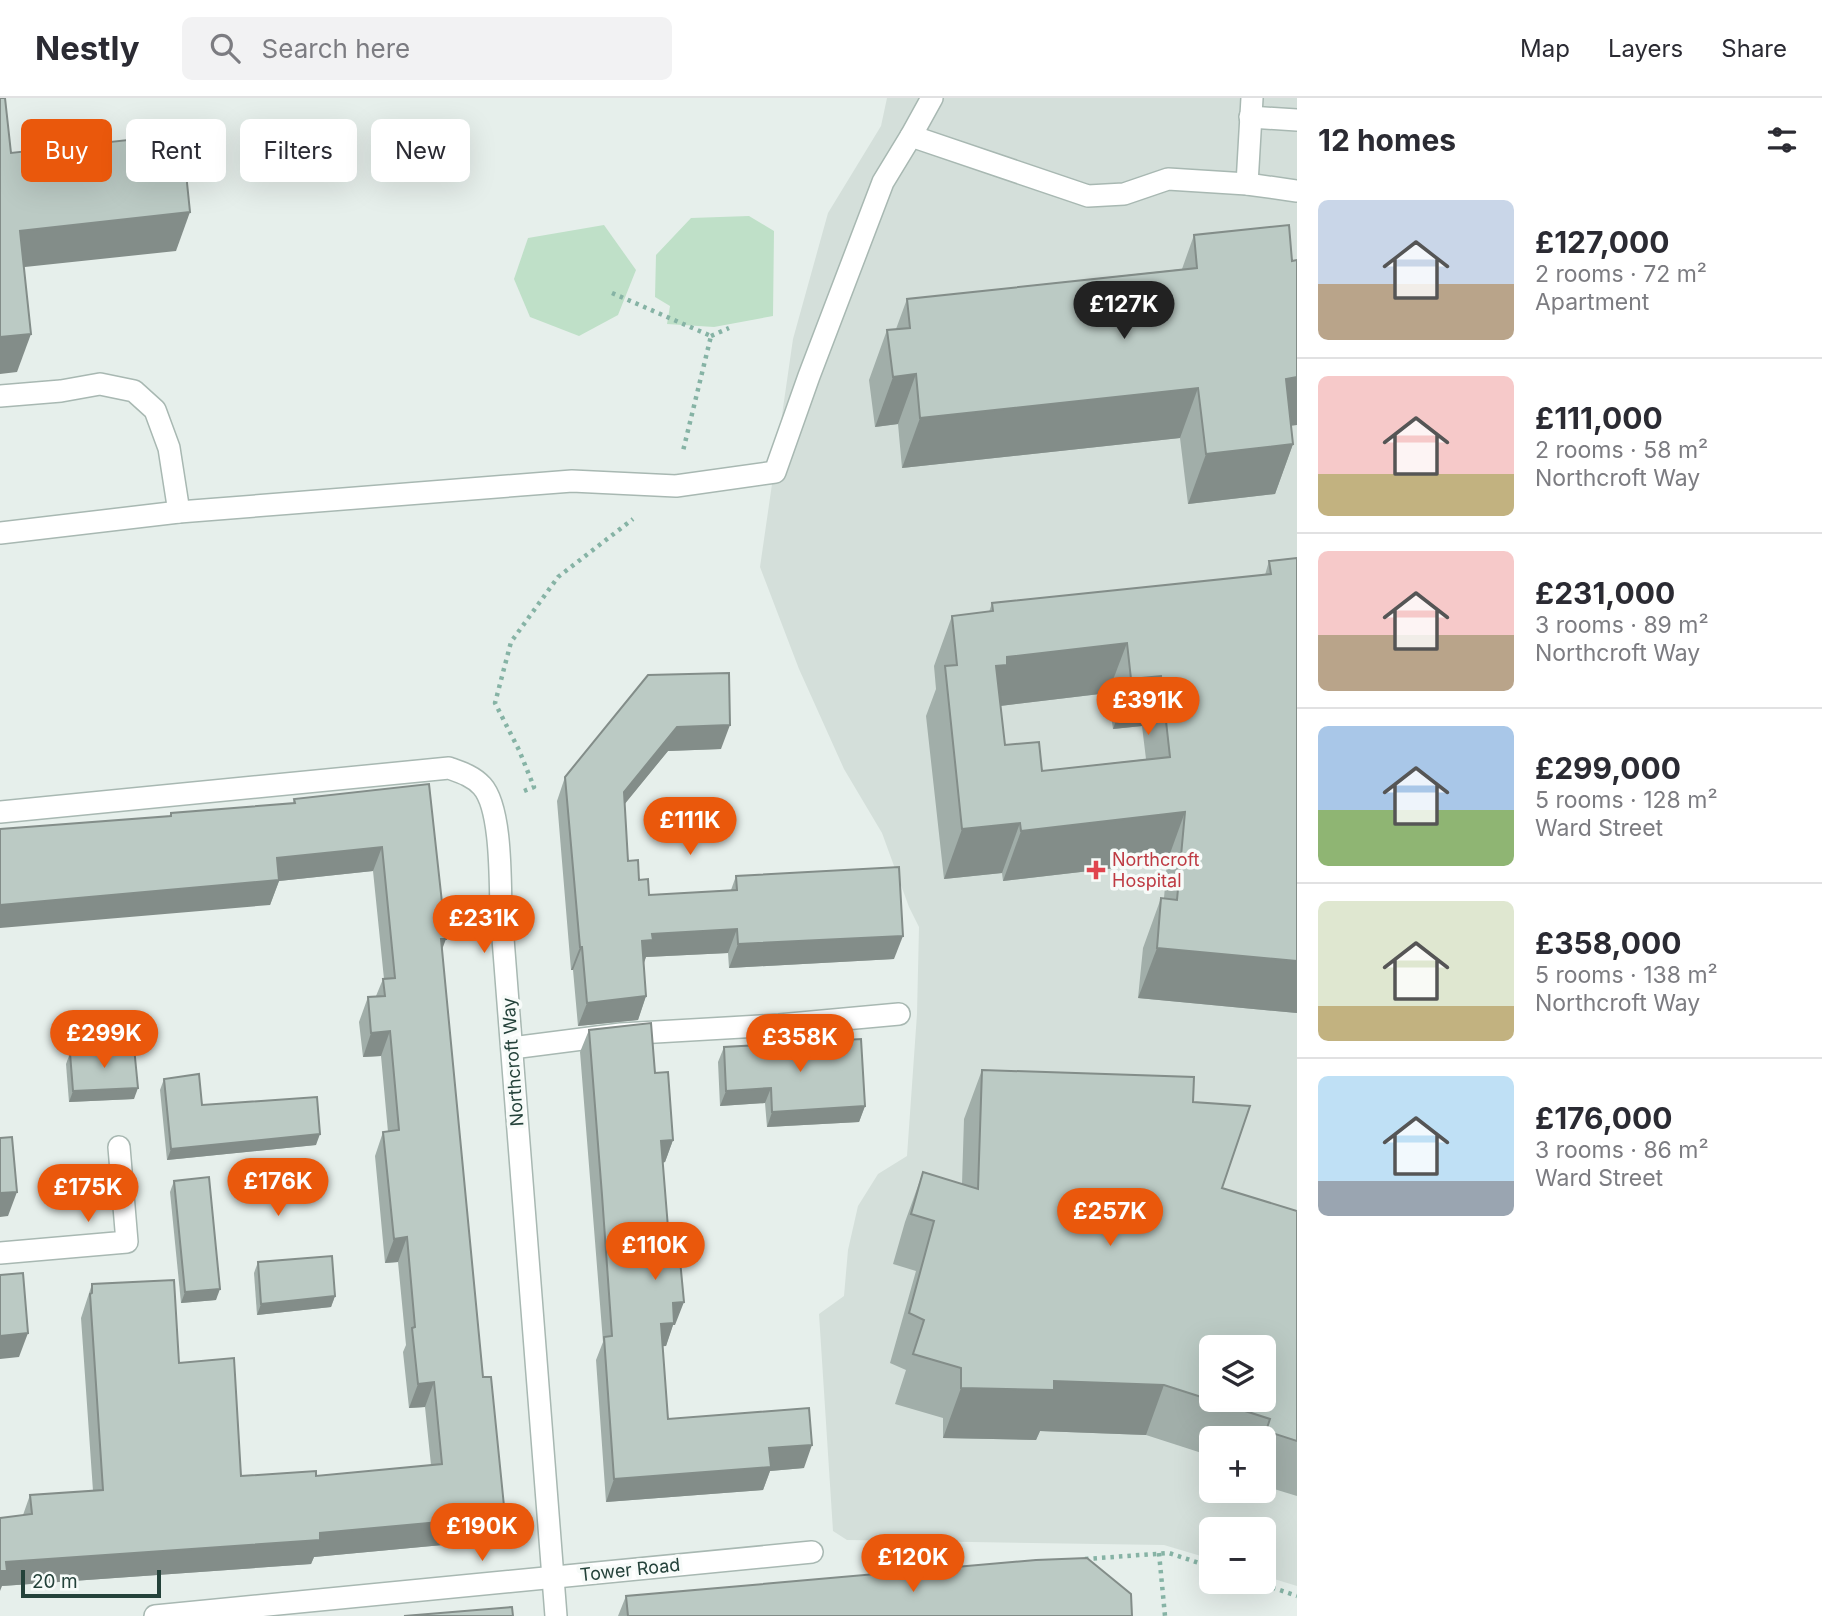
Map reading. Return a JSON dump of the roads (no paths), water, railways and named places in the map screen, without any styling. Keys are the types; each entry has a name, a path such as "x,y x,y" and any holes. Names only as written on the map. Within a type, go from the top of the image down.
{"street":[{"path":"0,533 178,512 572,481 676,486 775,472 883,182 932,98"},
{"path":"1247,184 1251,108 1297,120"},
{"path":"911,136 1088,196 1124,194 1168,179 1247,184 1297,191"},
{"path":"0,396 61,391 100,384 134,391 155,410 169,448 178,512"},
{"name":"Northcroft Way","path":"0,812 449,768 466,774 482,786 493,806 498,840 501,913 556,1616"},
{"path":"512,1048 621,1034 779,1025 899,1014"},
{"path":"0,1253 127,1242 119,1147"},
{"name":"Tower Road","path":"155,1616 812,1552"}],"place":[{"name":"Northcroft Hospital","path":"1096,870"}]}
